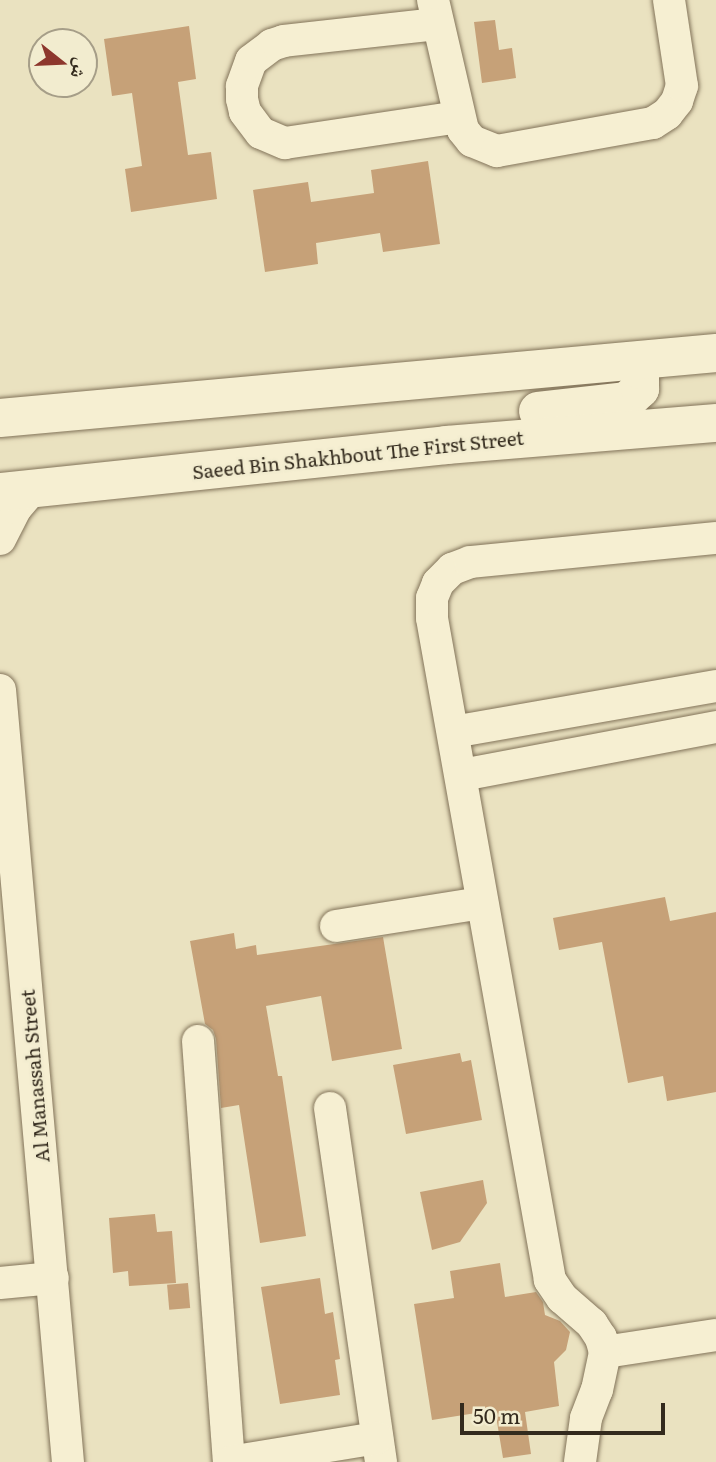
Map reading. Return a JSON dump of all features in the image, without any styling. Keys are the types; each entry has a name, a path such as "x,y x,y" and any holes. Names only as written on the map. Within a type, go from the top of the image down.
{"main road":[{"path":"0,418 635,363 716,353"},
{"path":"447,444 469,425 496,415 627,401 640,389 640,370 635,363"},
{"name":"Saeed Bin Shakhbout The First Street","path":"16,490 447,444 716,423"}],"street":[{"path":"458,117 285,143 261,133 245,112 242,86 251,61 272,45 435,12 458,117 472,141 497,151 653,123 667,114 677,101 682,86 669,0"},
{"path":"0,539 16,508 16,490"},
{"path":"580,1462 586,1418 597,1390 605,1352 601,1338 592,1324 562,1298 550,1280 432,618 432,598 438,583 453,569 470,562 716,538"},
{"path":"453,732 716,686"},
{"name":"Al Manassah Street","path":"0,690 68,1462"},
{"path":"462,775 716,727"},
{"path":"336,926 482,903"},
{"path":"198,1041 230,1462 379,1450 330,1108"},
{"path":"0,1283 53,1278"},
{"path":"605,1352 716,1335"}],"building":[{"path":"495,20 499,50 512,48 516,78 482,83 474,22"},
{"path":"189,26 196,79 178,82 188,155 211,152 217,199 131,212 125,169 142,166 132,93 112,96 104,39"},
{"path":"428,161 440,244 383,252 380,233 316,243 318,264 265,272 253,190 308,182 311,202 374,193 371,170"},
{"path":"665,897 670,921 716,912 716,1092 667,1101 663,1076 628,1083 602,942 559,950 553,918"},
{"path":"234,933 236,949 256,945 257,955 383,937 402,1049 332,1061 321,996 266,1006 278,1076 282,1076 306,1236 260,1243 239,1105 221,1108 216,1039 213,1030 205,1024 190,941"},
{"path":"460,1053 462,1062 471,1060 482,1120 406,1134 393,1065"},
{"path":"483,1180 487,1203 460,1242 432,1250 420,1192"},
{"path":"155,1214 157,1232 172,1231 176,1283 129,1286 128,1271 113,1273 109,1218"},
{"path":"500,1263 505,1297 536,1292 543,1302 545,1315 560,1321 570,1332 566,1350 554,1362 559,1406 525,1412 531,1454 503,1458 495,1410 432,1420 414,1304 454,1298 450,1271"},
{"path":"320,1278 325,1314 333,1312 340,1359 335,1360 340,1395 280,1404 261,1287"},
{"path":"188,1283 190,1308 169,1310 167,1285"}]}
